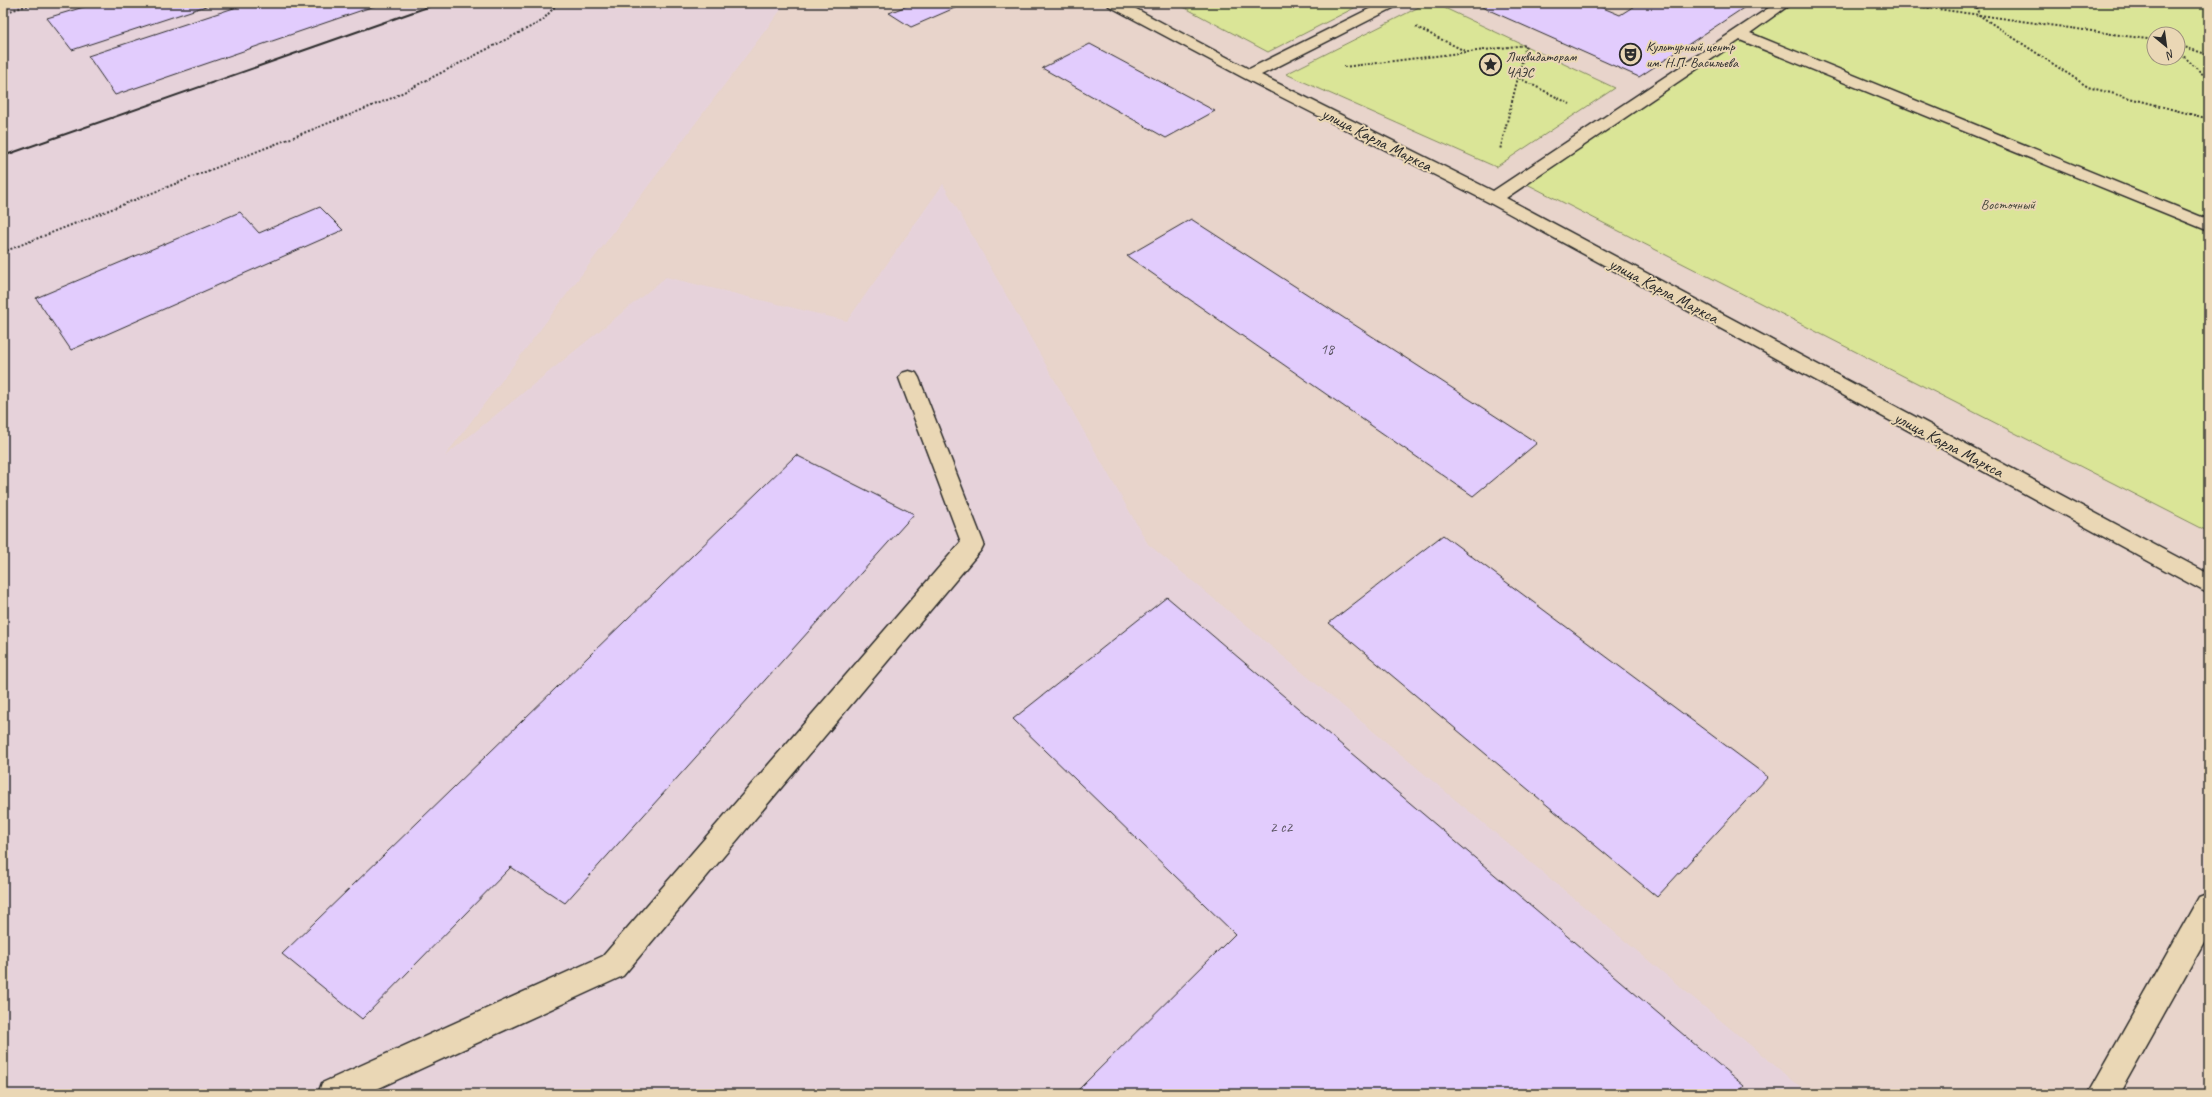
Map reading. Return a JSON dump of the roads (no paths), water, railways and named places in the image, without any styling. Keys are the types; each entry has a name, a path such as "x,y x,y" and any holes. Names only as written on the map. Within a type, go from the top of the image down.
{"street":[{"name":"улица Карла Маркса","path":"1114,3 1249,75 1494,198 2209,585"},
{"path":"1249,75 1392,3"},
{"path":"1494,198 1785,3"},
{"path":"1739,34 2209,226"},
{"path":"333,1094 613,966 973,544 909,378"},
{"path":"2103,1094 2209,906"}],"railway":[{"path":"3,156 439,3"}],"place":[{"name":"Культурный центр им. Н.П. Васильева","path":"1630,54"},
{"name":"Ликвидаторам ЧАЭС","path":"1491,64"}],"park label":[{"name":"Восточный","path":"2008,204"}]}
